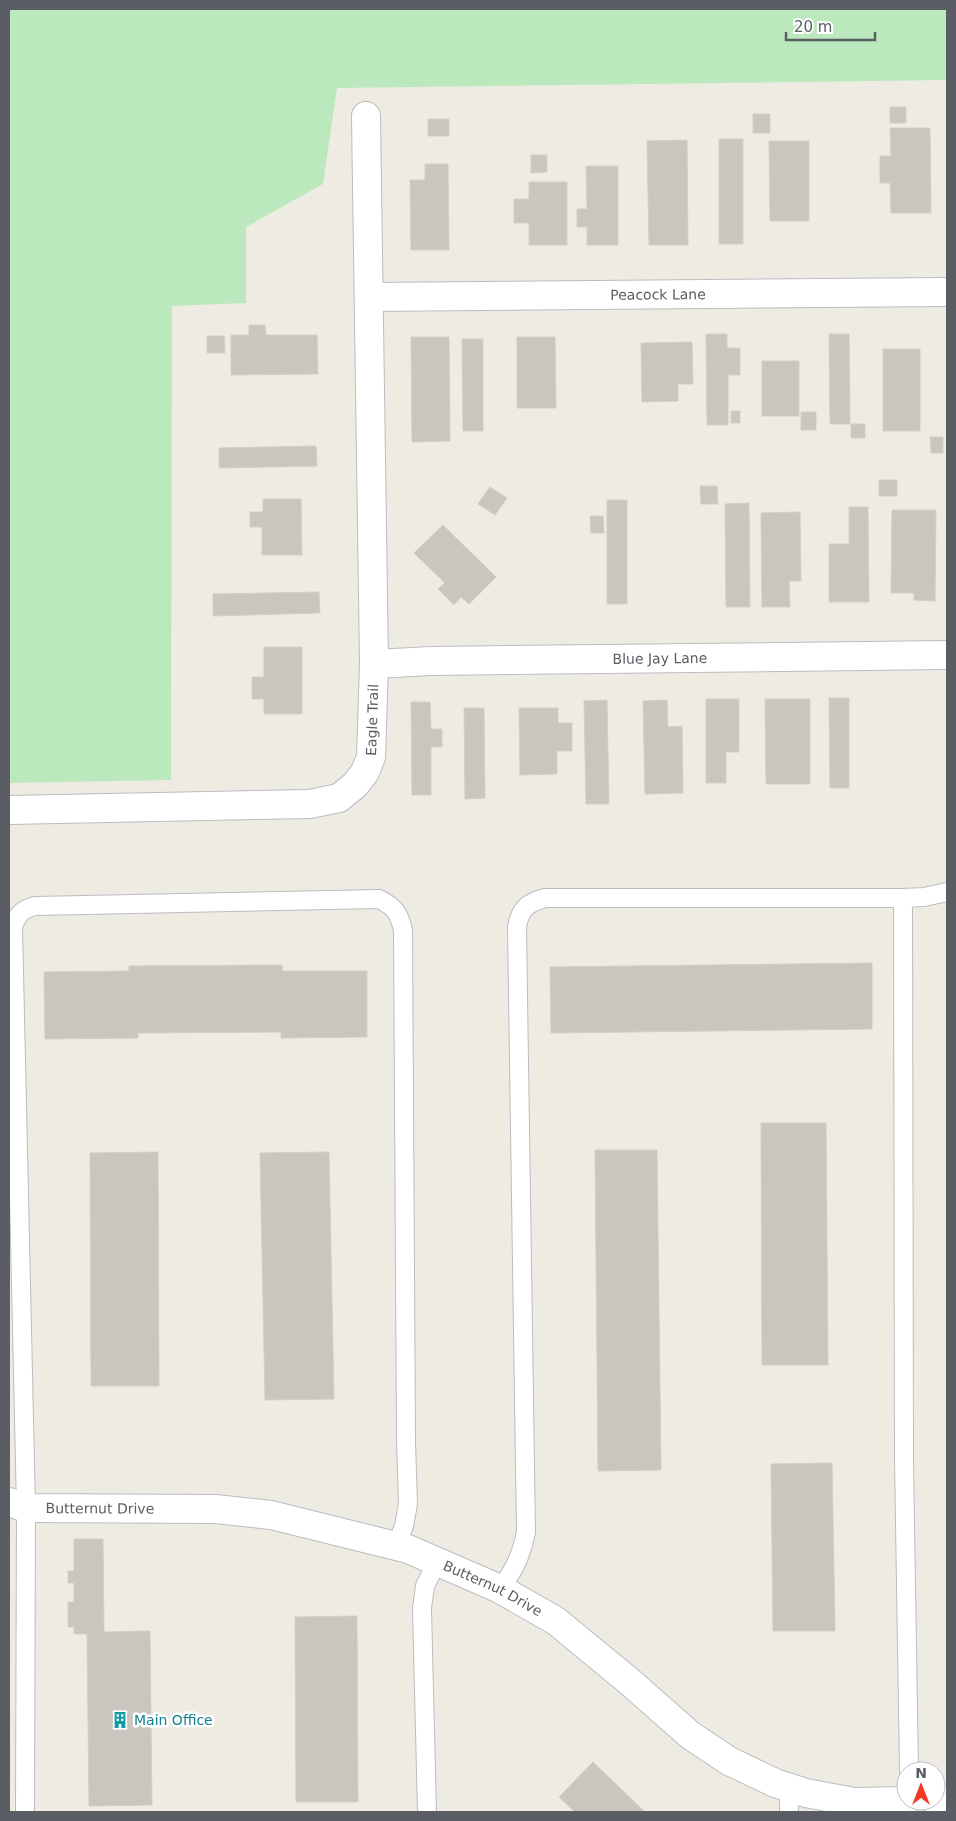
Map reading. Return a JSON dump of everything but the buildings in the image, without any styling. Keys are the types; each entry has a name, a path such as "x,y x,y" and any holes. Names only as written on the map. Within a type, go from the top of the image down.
{"street":[{"name":"Eagle Trail","path":"9,810 310,804 339,798 355,785 365,772 371,757 374,664 366,116"},
{"name":"Peacock Lane","path":"369,298 947,292"},
{"name":"Blue Jay Lane","path":"374,664 947,655"},
{"name":"Butternut Drive","path":"14,1509 215,1509 271,1515 396,1546 438,1560 500,1588 556,1621 690,1735 729,1761 775,1783 789,1800 806,1793 854,1802 896,1801"}],"lane":[{"path":"500,1588 512,1572 521,1554 526,1532 517,970 517,927 518,917 523,909 532,902 544,898 903,898 924,897 947,892"},
{"path":"903,898 904,1462 909,1761"},
{"path":"25,1812 14,1509 13,927 17,916 25,909 35,906 380,899 390,905 400,916 403,930 408,1504 404,1526 396,1546"},
{"path":"427,1812 422,1608 425,1586 438,1560"}],"green space":[{"path":"9,9 947,9 947,80 337,88 323,184 246,227 246,303 172,306 171,780 9,783"}],"place":[{"name":"Main Office","path":"120,1720"}]}
